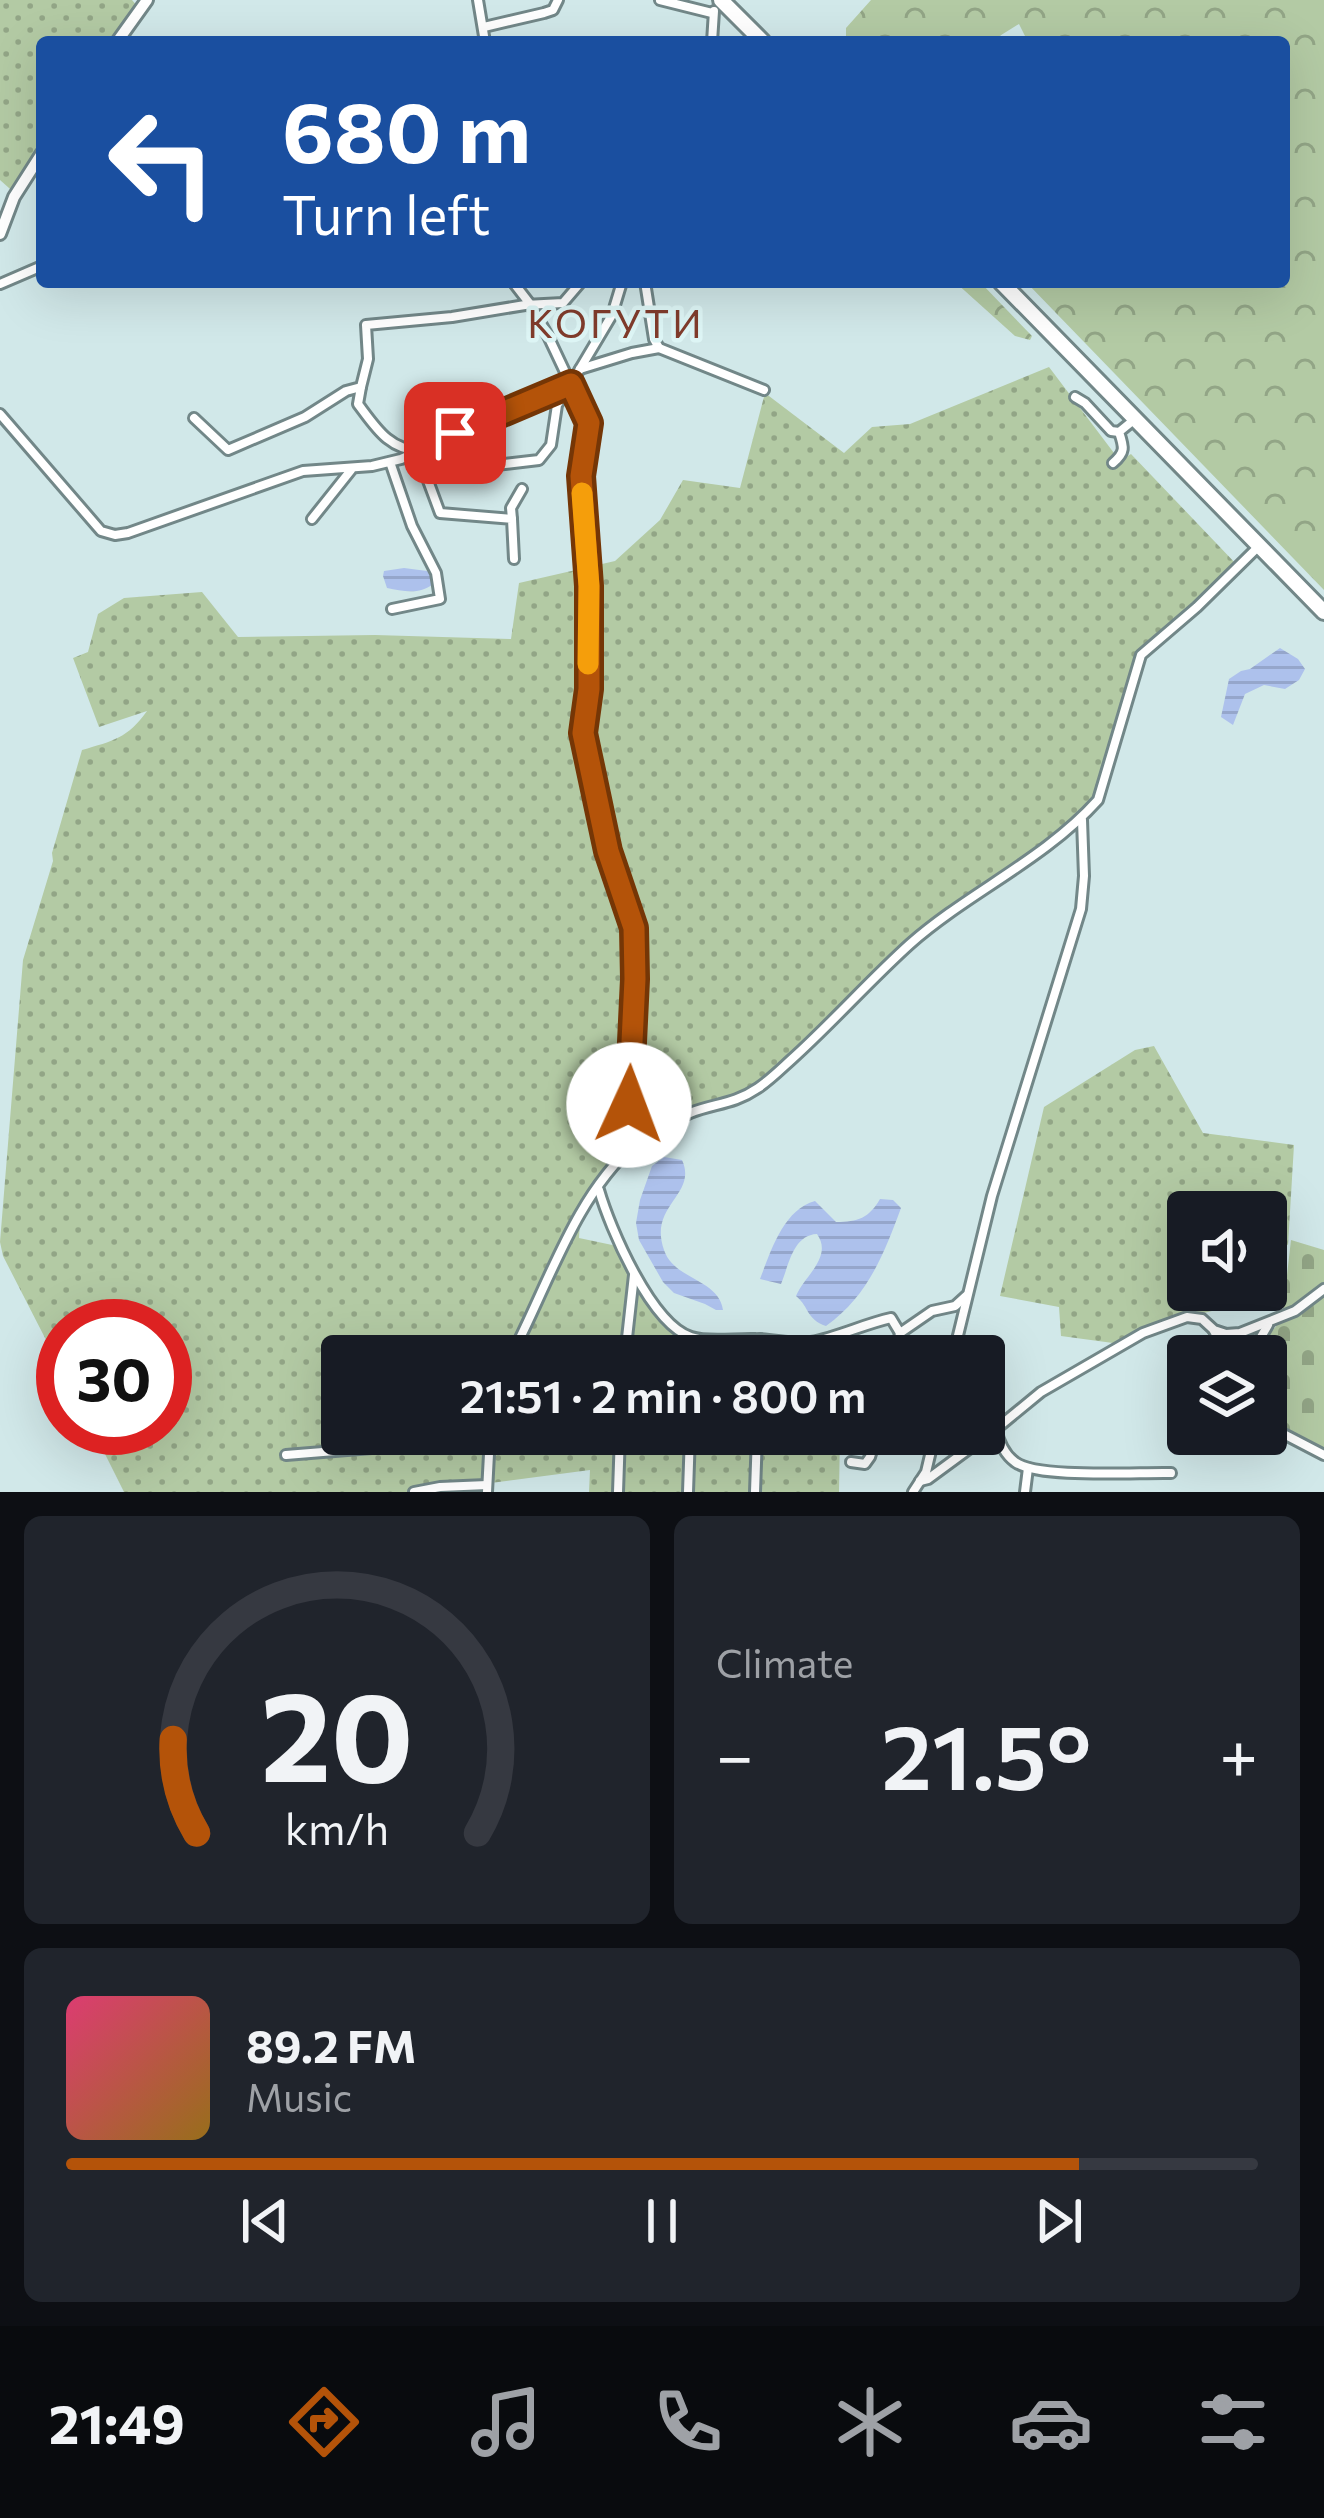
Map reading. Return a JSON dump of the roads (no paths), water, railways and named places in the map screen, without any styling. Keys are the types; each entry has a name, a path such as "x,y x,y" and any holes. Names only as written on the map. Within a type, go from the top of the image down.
{"highway":[{"path":"719,5 756,36"},
{"path":"1007,288 1324,611"}],"street":[{"path":"121,36 147,0"},
{"path":"478,0 485,36"},
{"path":"484,27 553,10 558,0"},
{"path":"660,0 719,5 713,36"},
{"path":"0,234 14,197 36,162"},
{"path":"0,284 36,269"},
{"path":"518,288 589,423 581,476 589,586 589,689 583,733 608,851 634,928 629,1105 651,1134"},
{"path":"422,451 403,451 378,431 358,404 368,359 366,325 563,303 576,288"},
{"path":"496,465 539,460 551,445 557,405 612,315 620,288"},
{"path":"646,288 659,348"},
{"path":"580,369 659,348 764,390"},
{"path":"0,414 100,531 116,535 303,471 390,462 571,384"},
{"path":"194,418 227,450 361,387"},
{"path":"1075,398 1111,431 1119,432 1136,418"},
{"path":"1113,463 1123,455 1119,432"},
{"path":"422,451 440,513 512,519"},
{"path":"390,462 412,526 436,573 440,599 392,609"},
{"path":"311,519 352,468"},
{"path":"514,559 512,508 522,489"},
{"path":"522,1335 561,1246 606,1175 635,1144 693,1112 740,1100 764,1084 953,908 1082,818 1098,800 1141,655 1260,545"},
{"path":"958,1335 988,1196 1081,909 1082,818"},
{"path":"598,1189 634,1274 663,1316 688,1335"},
{"path":"628,1335 634,1274"},
{"path":"1214,1330 1240,1333 1269,1324 1295,1312 1324,1289"},
{"path":"833,1335 891,1318 900,1333 932,1311 955,1306 968,1294"},
{"path":"1005,1422 1041,1392 1143,1333 1187,1317 1202,1319 1216,1335"},
{"path":"1262,1335 1269,1324"},
{"path":"1287,1436 1324,1454"},
{"path":"1005,1451 1016,1464 1028,1468 1171,1473"},
{"path":"286,1455 321,1452"},
{"path":"414,1492 487,1488 489,1455"},
{"path":"618,1492 619,1455"},
{"path":"688,1492 689,1455"},
{"path":"755,1492 756,1455"},
{"path":"850,1462 865,1463 871,1455"},
{"path":"913,1492 930,1455"},
{"path":"920,1481 961,1455"},
{"path":"1025,1492 1028,1468"}],"water":[{"path":"384,571 427,571 433,584 417,591 387,588"},
{"path":"1280,648 1305,669 1299,680 1285,689 1264,685 1245,694 1233,725 1221,717 1229,679"},
{"path":"664,1157 682,1160 685,1172 662,1222 664,1250 677,1268 714,1292 723,1310 674,1293 639,1240 640,1200 652,1166"},
{"path":"880,1199 893,1200 901,1208 888,1242 864,1288 826,1326 796,1296 820,1258 817,1234 797,1245 781,1284 760,1279 786,1222 804,1206 815,1201 836,1222 844,1222 867,1215"}],"district":[{"name":"КОГУТИ","path":"616,324"}]}
